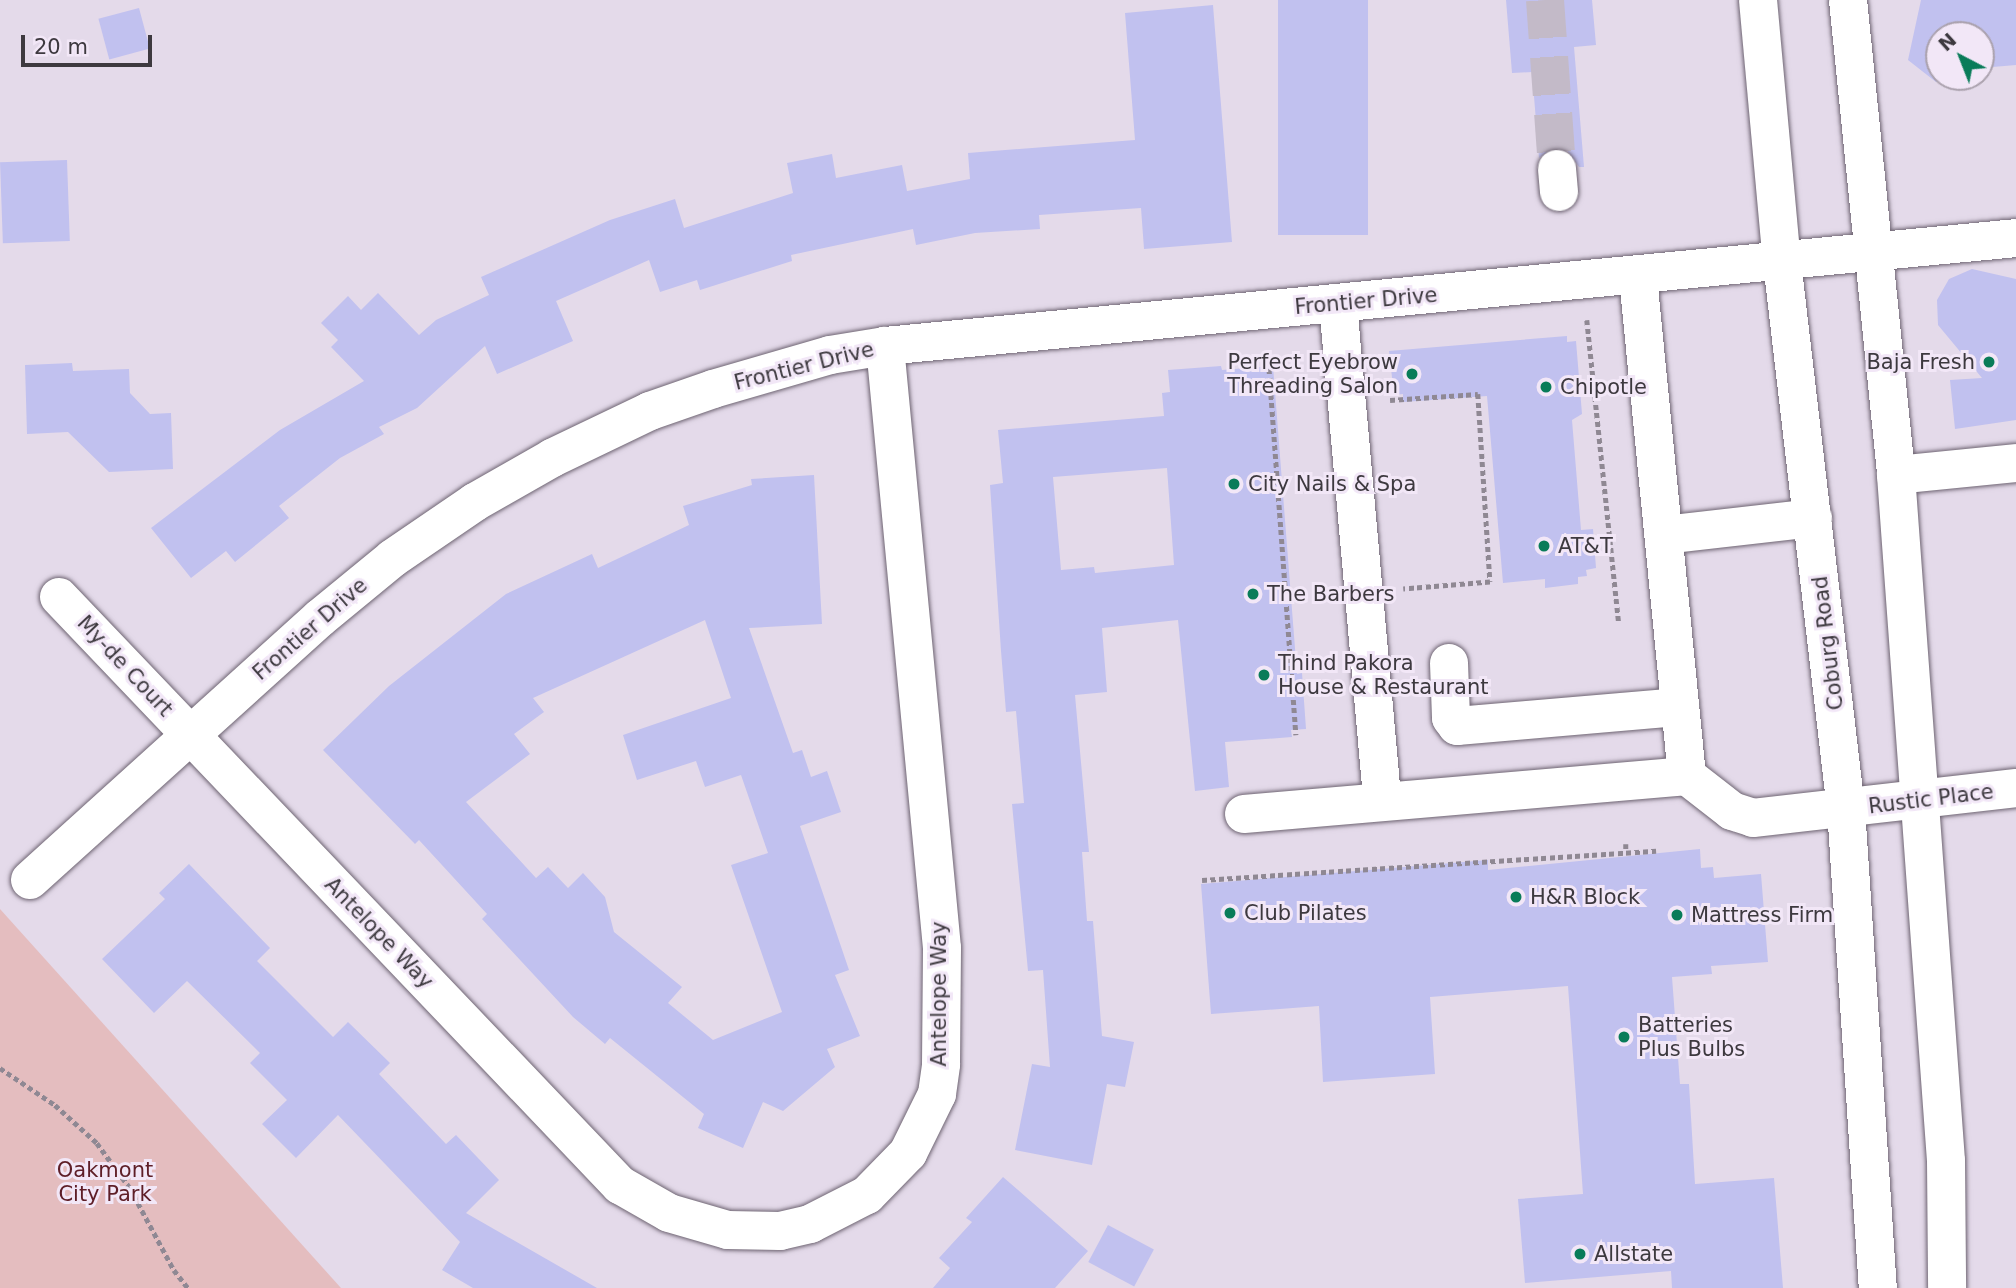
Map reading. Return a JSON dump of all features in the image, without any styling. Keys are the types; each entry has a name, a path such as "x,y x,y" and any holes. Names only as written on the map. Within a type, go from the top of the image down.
{"street":[{"name":"Coburg Road","path":"1758,0 1782,262 1846,809 1878,1288"},
{"path":"1848,0 1876,253 1896,475 1946,1161 1947,1288"},
{"name":"Frontier Drive","path":"30,880 393,558 523,474 650,411 763,373 885,346 1638,277 2016,238"},
{"path":"1244,814 1382,800 1687,776 1638,277"},
{"path":"1338,304 1382,800"},
{"name":"Antelope Way","path":"191,735 620,1185 668,1213 728,1230 780,1231 841,1212 867,1195 908,1153 937,1094 941,1064 942,948 885,346"},
{"path":"1896,475 2016,463"},
{"path":"1664,535 1813,518"},
{"name":"My-de Court","path":"59,597 191,735"},
{"path":"1449,663 1451,718 1457,726 1680,707"},
{"name":"Rustic Place","path":"1687,776 1742,817 1919,802 2016,788"}],"path":[{"path":"1588,327 1619,622"},
{"path":"1268,349 1296,735"},
{"path":"1390,391 1391,402 1478,394 1490,582 1391,590"},
{"path":"1286,597 1303,596"},
{"path":"1626,844 1626,852"},
{"path":"1202,880 1656,850"},
{"path":"0,1068 55,1105 97,1143 130,1188 174,1270 188,1288"}],"green space":[{"name":"Oakmont City Park","path":"0,909 341,1288 0,1288"}],"building":[{"path":"1278,0 1368,0 1368,235 1278,235"},
{"path":"1506,0 1592,0 1596,45 1574,47 1584,167 1579,167 1566,149 1554,147 1539,158 1532,72 1512,73"},
{"path":"1921,0 2016,0 2016,65 1995,67 1995,21 1925,21 1925,73 1908,60"},
{"path":"1213,5 1232,242 1144,249 1141,208 1039,215 1040,229 975,233 916,245 913,229 791,255 792,261 700,290 697,280 660,292 649,260 556,301 573,341 497,374 485,346 417,408 379,427 384,434 340,458 279,506 289,518 235,562 226,551 191,578 151,528 280,430 364,381 331,347 338,340 321,323 348,296 361,310 378,293 419,335 436,320 489,295 481,277 610,220 675,199 684,228 793,193 787,163 832,154 836,178 902,165 907,191 970,179 968,153 1135,140 1125,13"},
{"path":"139,8 150,49 109,59 98,19"},
{"path":"67,160 70,241 3,243 0,162"},
{"name":"Baja Fresh","path":"1972,269 2016,279 2016,420 1955,429 1950,380 1982,378 1938,325 1937,300 1949,279"},
{"path":"1567,336 1567,342 1576,341 1582,414 1572,420 1581,530 1593,529 1596,568 1586,570 1587,576 1578,577 1578,584 1545,588 1545,579 1503,583 1487,396 1403,402 1403,394 1394,395 1389,351"},
{"path":"72,363 73,371 129,369 130,393 150,414 171,413 173,469 109,472 68,432 27,434 25,365"},
{"path":"1273,366 1297,674 1302,673 1306,729 1291,730 1292,737 1225,742 1229,787 1195,791 1178,620 1102,628 1107,692 1075,695 1089,852 1082,852 1087,921 1093,921 1102,1036 1134,1042 1125,1087 1107,1084 1092,1165 1015,1150 1032,1064 1050,1067 1043,970 1028,971 1012,804 1024,803 1016,711 1006,712 990,485 1003,483 998,430 1164,416 1162,393 1170,392 1168,370","holes":["1167,468 1174,565 1095,573 1094,567 1061,570 1053,477"]},
{"path":"814,475 822,624 749,628 793,753 802,750 811,777 827,771 841,812 800,826 849,970 835,975 860,1036 827,1049 835,1067 783,1111 763,1102 743,1148 698,1128 704,1114 610,1038 605,1044 573,1017 482,919 487,914 419,840 415,844 323,750 389,686 506,594 592,554 598,568 689,525 683,506 752,485 751,479","holes":["705,620 731,698 623,735 637,780 696,761 705,787 741,775 768,853 731,865 782,1012 713,1040 668,1003 682,987 614,932 605,897 583,873 568,888 548,867 536,878 466,802 530,754 514,734 544,712 533,698"]},
{"path":"1700,849 1701,868 1713,867 1714,878 1761,874 1768,962 1711,966 1712,974 1672,977 1680,1084 1689,1084 1695,1184 1774,1178 1783,1288 1672,1288 1671,1271 1525,1283 1518,1199 1583,1194 1568,986 1430,997 1435,1074 1323,1082 1319,1006 1211,1014 1201,884 1488,860 1488,870"},
{"path":"189,864 270,948 257,961 333,1037 348,1022 390,1063 379,1074 446,1144 456,1135 499,1180 466,1213 597,1288 473,1288 442,1270 460,1242 338,1115 296,1158 262,1124 287,1100 250,1063 260,1053 187,981 154,1013 102,959 165,899 159,893"},
{"path":"1003,1177 1088,1251 1055,1288 933,1288 950,1268 939,1258 972,1222 966,1218"},
{"path":"1108,1225 1154,1249 1134,1286 1088,1262"}],"tunnel":[{"path":"1545,0 1557,169"}],"place":[{"name":"Baja Fresh","path":"1989,362"},
{"name":"Perfect Eyebrow Threading Salon","path":"1412,374"},
{"name":"Chipotle","path":"1546,387"},
{"name":"City Nails & Spa","path":"1234,484"},
{"name":"AT&T","path":"1544,546"},
{"name":"The Barbers","path":"1253,594"},
{"name":"Thind Pakora House & Restaurant","path":"1264,675"},
{"name":"H&R Block","path":"1516,897"},
{"name":"Club Pilates","path":"1230,913"},
{"name":"Mattress Firm","path":"1677,915"},
{"name":"Batteries Plus Bulbs","path":"1624,1037"},
{"name":"Allstate","path":"1580,1254"}]}
